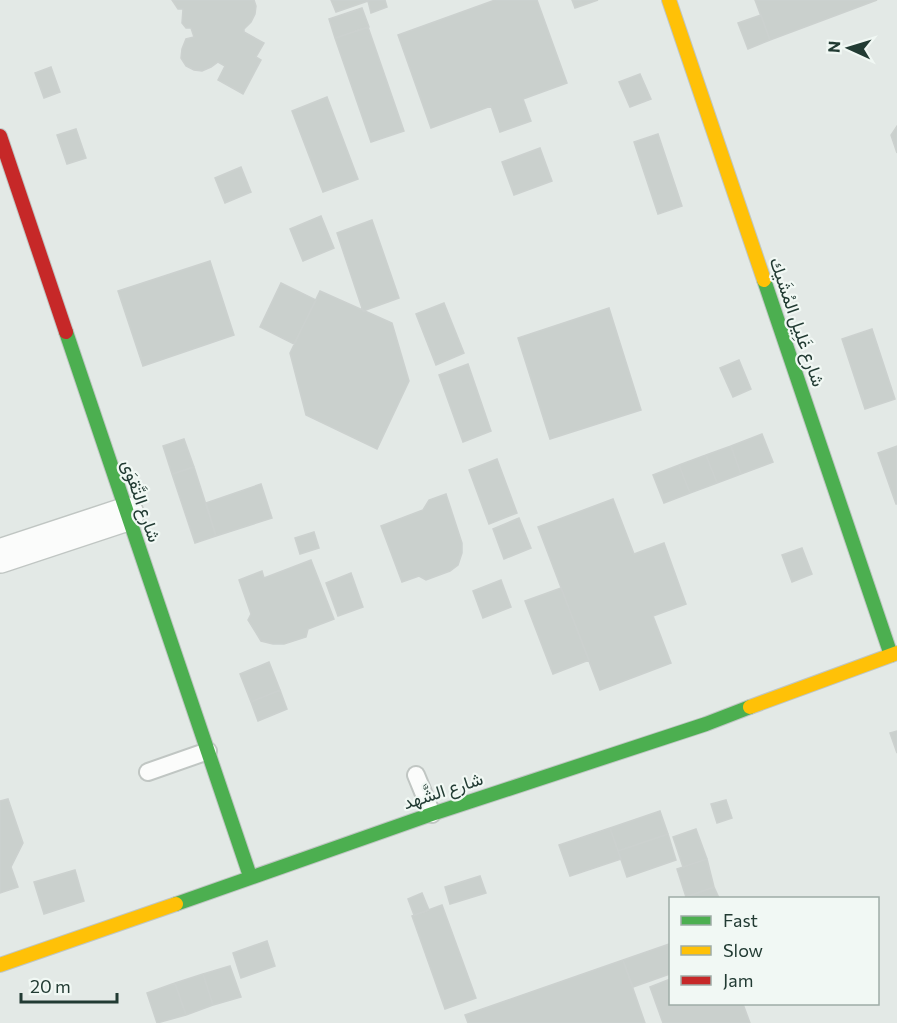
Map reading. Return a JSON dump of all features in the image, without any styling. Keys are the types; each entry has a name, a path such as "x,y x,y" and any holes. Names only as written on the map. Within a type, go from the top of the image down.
{"street":[{"name":"شارع غَلِيل المُشَيك","path":"669,0 894,654"},
{"name":"شارع التَّقوَى","path":"0,136 250,876"},
{"path":"0,556 127,514"},
{"name":"شارع الشَّهد","path":"0,965 250,876 706,724 894,654"}],"lane":[{"path":"148,772 208,751"},
{"path":"416,775 432,814"}],"building":[{"path":"172,0 254,0 255,14 244,32 264,43 256,57 261,60 243,94 218,80 225,66 218,62 202,71 186,66 181,58 182,49 186,39 194,37 191,28 186,28 182,23 183,9 178,9"},
{"path":"331,0 385,0 387,7 371,13 368,1 336,12"},
{"path":"495,0 537,0 567,83 523,99 531,121 500,132 491,106 431,128 398,35"},
{"path":"572,0 598,0 575,8"},
{"path":"755,0 877,0 770,40"},
{"path":"362,8 369,27 335,38 329,19"},
{"path":"761,15 770,40 748,49 738,23"},
{"path":"368,27 404,131 371,142 335,38"},
{"path":"51,67 60,92 44,98 35,73"},
{"path":"640,74 651,99 630,107 619,82"},
{"path":"327,97 358,179 323,192 292,111"},
{"path":"897,126 897,153 891,135"},
{"path":"76,129 86,158 67,164 57,135"},
{"path":"658,134 682,206 658,214 634,142"},
{"path":"540,148 552,181 514,195 502,162"},
{"path":"241,167 251,192 225,203 215,178"},
{"path":"321,216 334,248 303,261 290,229"},
{"path":"372,220 399,298 363,311 337,233"},
{"path":"210,261 234,335 143,366 118,291"},
{"path":"281,283 316,300 294,344 260,327"},
{"path":"320,291 392,323 409,381 377,449 306,415 290,353"},
{"path":"444,303 464,353 436,365 416,314"},
{"path":"609,308 641,410 550,439 518,338"},
{"path":"872,329 895,399 865,409 842,339"},
{"path":"739,360 751,389 733,397 720,368"},
{"path":"468,364 491,431 463,442 439,375"},
{"path":"762,434 773,462 741,474 731,446"},
{"path":"184,439 194,467 172,474 163,446"},
{"path":"731,446 741,474 717,483 706,455"},
{"path":"897,446 897,504 896,504 878,453"},
{"path":"706,455 717,483 690,493 679,465"},
{"path":"497,459 517,513 489,524 469,470"},
{"path":"679,465 690,493 664,503 653,475"},
{"path":"194,467 216,536 195,543 172,474"},
{"path":"261,484 272,518 216,536 206,503"},
{"path":"446,494 462,543 458,565 450,571 426,580 419,576 402,582 381,526 423,510 429,500"},
{"path":"613,499 634,554 664,543 686,604 653,616 671,663 600,690 538,527"},
{"path":"519,518 531,548 504,559 493,529"},
{"path":"314,532 319,548 300,554 295,538"},
{"path":"802,548 812,574 792,582 782,555"},
{"path":"311,560 334,619 308,629 306,637 284,644 261,641 248,620 251,614 239,580 262,571 264,578"},
{"path":"351,573 363,607 338,616 326,583"},
{"path":"501,580 511,607 483,618 473,591"},
{"path":"561,588 589,660 553,674 525,601"},
{"path":"269,662 280,690 251,702 240,674"},
{"path":"280,690 287,709 258,721 251,702"},
{"path":"897,731 897,753 890,733"},
{"path":"8,799 23,843 11,867 18,887 0,893 0,801"},
{"path":"726,800 732,818 717,823 711,804"},
{"path":"660,811 668,834 618,851 610,828"},
{"path":"610,828 621,859 570,876 559,845"},
{"path":"696,829 707,859 683,867 673,837"},
{"path":"668,834 676,860 627,877 618,851"},
{"path":"707,859 714,887 686,897 677,869"},
{"path":"75,870 84,901 44,914 34,882"},
{"path":"480,876 486,893 450,904 445,887"},
{"path":"714,887 719,897 686,897"},
{"path":"422,893 429,910 414,915 408,899"},
{"path":"442,905 476,998 445,1009 412,916"},
{"path":"267,941 275,966 241,978 233,953"},
{"path":"669,944 669,974 633,987 623,960"},
{"path":"623,960 645,1023 468,1023 465,1015"},
{"path":"230,966 241,997 213,1005 203,974"},
{"path":"203,974 213,1005 186,1015 175,983"},
{"path":"669,979 669,1005 743,1005 750,1023 663,1023 650,987"},
{"path":"175,983 186,1015 157,1023 147,993"}],"traffic: fast":[{"path":"764,280 891,655"},
{"path":"66,332 250,876"},
{"path":"176,904 432,814 706,724 750,707"}],"traffic: slow":[{"path":"669,0 764,280"},
{"path":"750,707 897,653"},
{"path":"0,965 176,904"}],"traffic: jam":[{"path":"0,136 66,332"}]}
